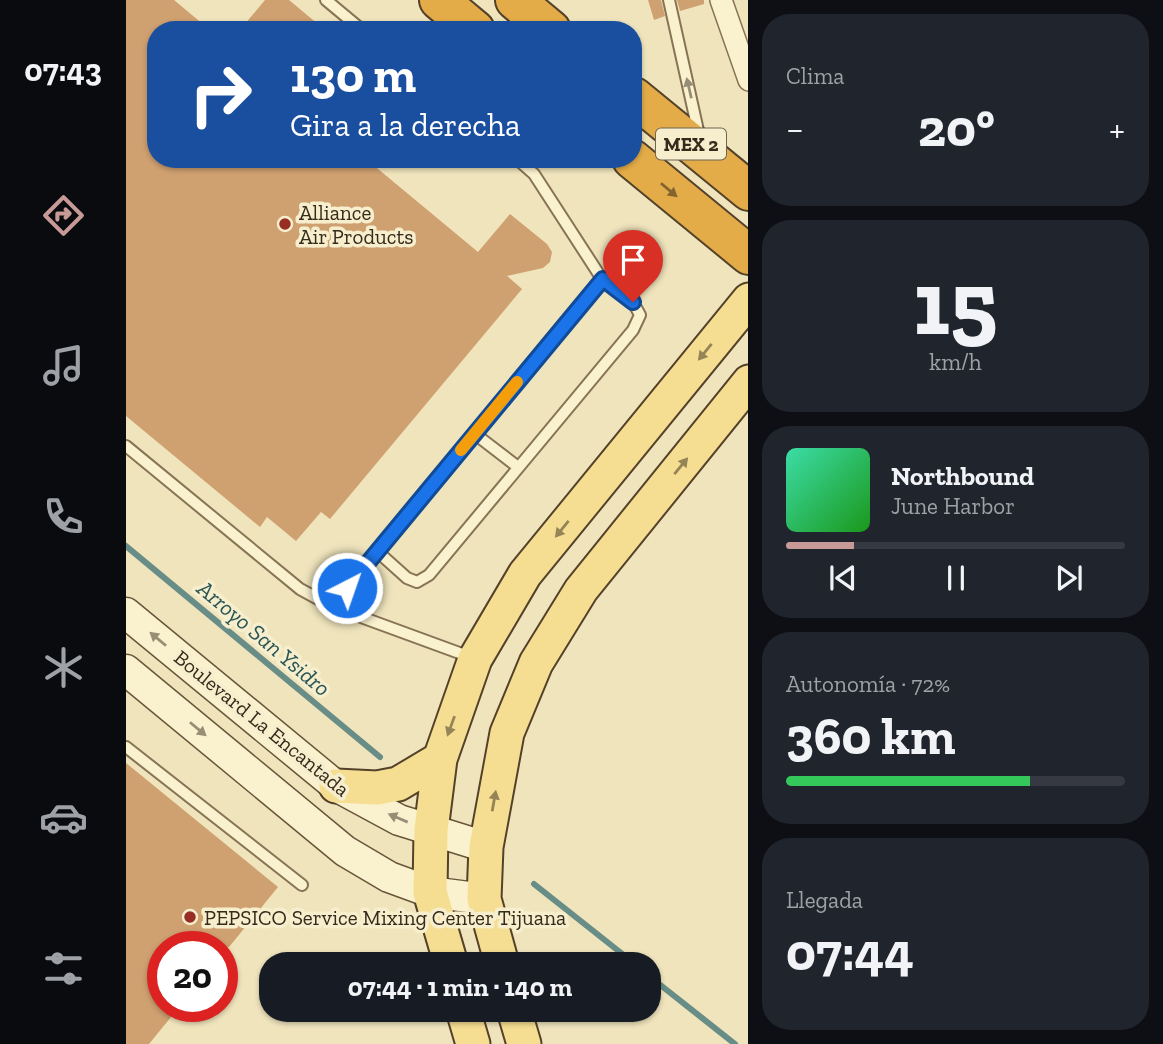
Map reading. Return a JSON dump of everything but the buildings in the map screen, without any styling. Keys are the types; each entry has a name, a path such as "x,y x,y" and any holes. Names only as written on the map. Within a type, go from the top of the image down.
{"highway":[{"path":"439,0 464,21"},
{"path":"515,0 540,21"},
{"name":"MEX 2","path":"642,104 748,191"},
{"name":"MEX 2","path":"642,167 748,255"}],"main road":[{"path":"448,952 430,892 431,830 440,759 475,659 525,574 748,300"},
{"path":"499,952 484,899 486,847 507,733 536,663 582,590 748,382"},
{"name":"Boulevard La Encantada","path":"126,613 337,786 399,820 486,847"},
{"path":"126,670 345,850 389,877 430,892 484,899"},
{"path":"337,786 377,788 398,784 440,759"},
{"path":"467,1022 473,1044"},
{"path":"518,1022 524,1044"}],"street":[{"path":"721,0 748,80"}],"lane":[{"path":"326,0 351,21"},
{"path":"669,0 704,155"},
{"path":"378,552 408,578 417,582 429,575 633,330 640,315 633,302 603,279 534,174 527,168"},
{"path":"331,606 603,279"},
{"path":"475,433 519,467"},
{"path":"126,446 300,589 331,606 475,659"},
{"path":"126,747 302,885"}],"waterway":[{"name":"Arroyo San Ysidro","path":"126,546 380,757"},
{"name":"Arroyo San Ysidro","path":"534,884 620,952"},
{"name":"Arroyo San Ysidro","path":"661,985 735,1044"}],"slow traffic":[{"path":"461,450 517,382"}],"place":[{"name":"Alliance Air Products","path":"285,224"},
{"name":"PEPSICO Service Mixing Center Tijuana","path":"190,917"}],"route":[{"path":"347,588 603,279 633,302"}]}
